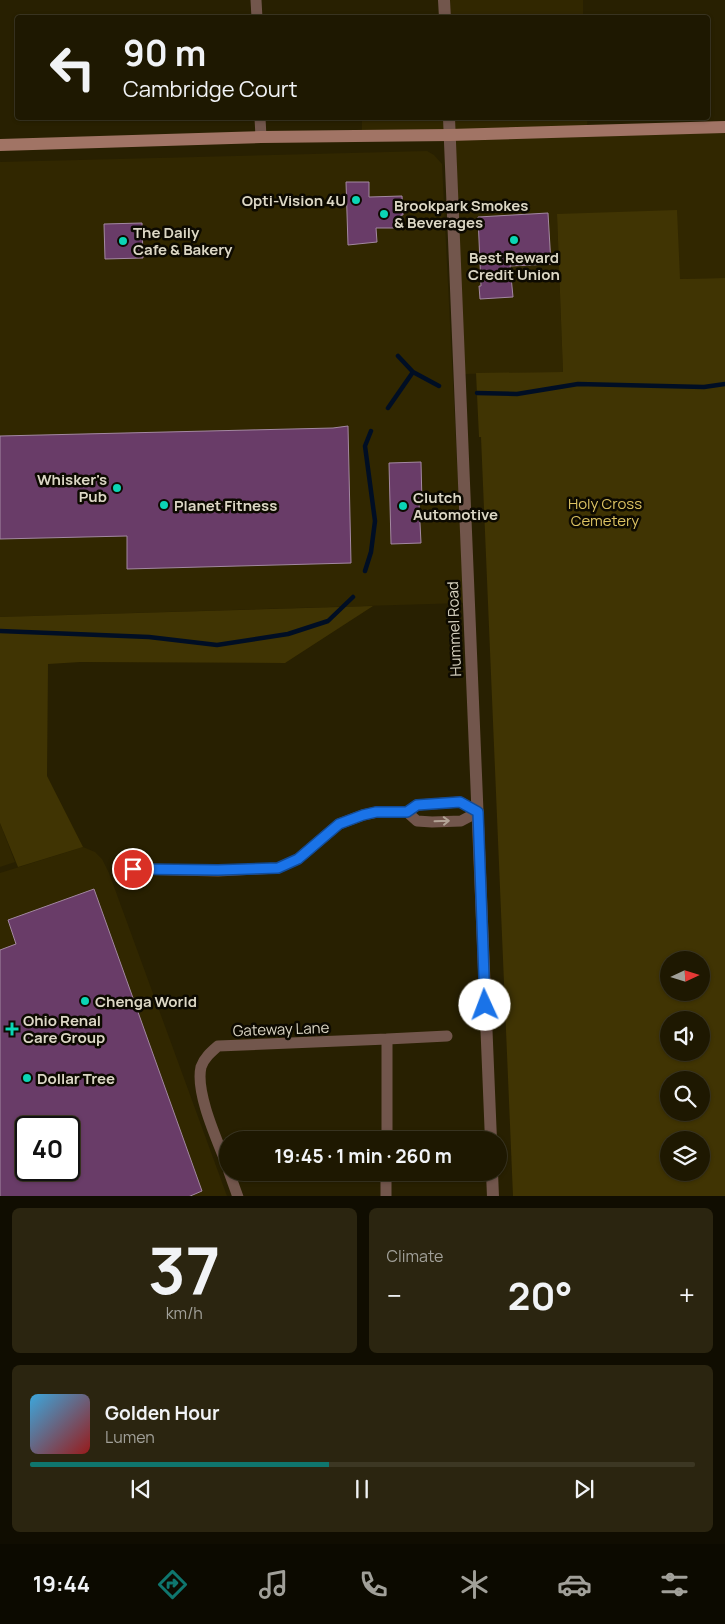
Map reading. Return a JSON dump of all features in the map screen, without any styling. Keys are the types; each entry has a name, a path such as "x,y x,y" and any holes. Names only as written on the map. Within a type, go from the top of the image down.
{"main road":[{"path":"0,145 261,137 450,135 725,127"}],"street":[{"path":"256,0 256,15"},
{"path":"444,0 445,15"},
{"path":"260,120 261,137"},
{"name":"Hummel Road","path":"449,120 491,1131"},
{"path":"133,869 218,870 278,868 298,859 328,833 345,822 363,815 376,812 407,812 417,805 460,802 478,812"},
{"path":"407,812 417,821 432,822 461,821 478,812"},
{"name":"Gateway Lane","path":"219,1142 201,1091 202,1067 208,1054 218,1046 447,1036"},
{"path":"386,1131 387,1039"},
{"path":"232,1181 238,1196"},
{"path":"386,1181 386,1196"},
{"path":"492,1181 493,1196"}],"shaded area":[{"path":"450,0 583,0 583,15 451,15"},
{"path":"362,120 587,120 588,135 725,132 725,278 680,279 557,215 563,372 464,374 455,129 362,132"},
{"path":"427,151 434,155 442,164 464,603 0,617 0,162"},
{"path":"0,823 15,862 0,867"},
{"path":"83,847 95,852 102,859 109,873 219,1174 219,1181 222,1181 227,1196 0,1196 0,873"}],"green space":[{"name":"Holy Cross Cemetery","path":"677,210 680,279 725,278 725,1196 513,1196 481,437 479,437 476,373 563,372 557,214"},
{"path":"373,606 285,663 80,662 48,664 47,776 83,847 18,867 0,823 0,617"}],"building":[{"path":"346,182 369,182 369,197 402,196 403,215 401,215 401,228 376,228 377,242 348,245"},
{"name":"Best Reward Credit Union","path":"548,213 551,264 510,266 513,297 480,299 478,217"},
{"name":"The Daily Cafe & Bakery","path":"142,223 143,258 105,259 104,224"},
{"path":"348,426 351,563 127,569 127,536 0,539 0,436 333,428"},
{"path":"421,462 422,503 419,503 421,543 391,544 389,463"},
{"path":"94,889 202,1191 190,1196 0,1196 0,950 16,944 8,920"}],"waterway":[{"path":"398,356 413,372"},
{"path":"388,408 413,372 439,386"},
{"path":"477,393 517,394 578,384 704,387 725,384"},
{"path":"365,571 371,552 375,521 365,446 371,431"},
{"path":"0,631 149,637 217,645 288,634 328,621 353,597"}],"place":[{"name":"Opti-Vision 4U","path":"356,200"},
{"name":"Brookpark Smokes & Beverages","path":"384,214"},
{"name":"Best Reward Credit Union","path":"514,240"},
{"name":"The Daily Cafe & Bakery","path":"123,241"},
{"name":"Whisker's Pub","path":"117,488"},
{"name":"Planet Fitness","path":"164,505"},
{"name":"Clutch Automotive","path":"403,506"},
{"name":"Chenga World","path":"85,1001"},
{"name":"Ohio Renal Care Group","path":"12,1029"},
{"name":"Dollar Tree","path":"27,1078"}],"route":[{"path":"133,869 264,870 278,868 298,859 339,824 363,815 376,812 407,812 417,805 460,802 478,812 485,1005"}]}
